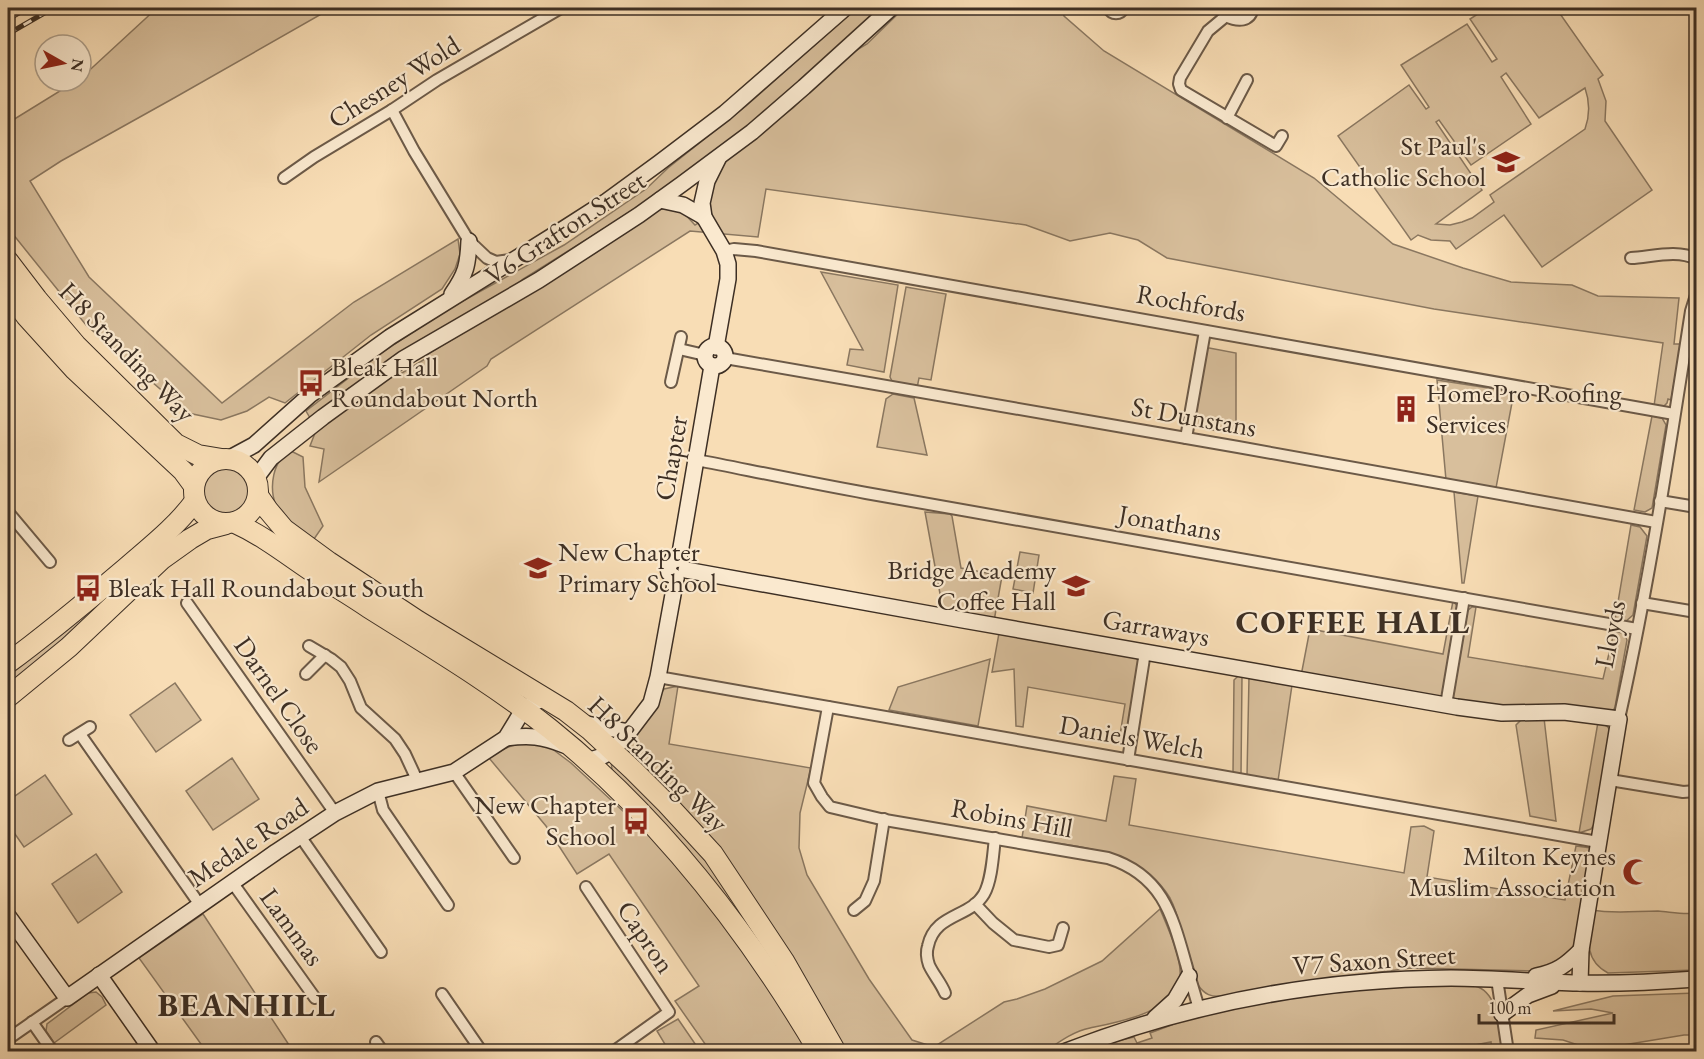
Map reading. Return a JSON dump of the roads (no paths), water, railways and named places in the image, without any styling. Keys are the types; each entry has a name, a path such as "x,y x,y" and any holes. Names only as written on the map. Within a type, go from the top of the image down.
{"highway":[{"name":"H8 Standing Way","path":"8,261 76,345 147,426 171,449 195,494"},
{"name":"H8 Standing Way","path":"8,292 26,316 75,370 147,426"},
{"name":"H8 Standing Way","path":"171,449 225,459"},
{"path":"11,694 69,648 156,552 182,519 195,494 197,476 204,468 212,462 225,459 237,460 245,464 257,487 256,506 251,513 244,519 207,529 190,539 156,552"},
{"name":"H8 Standing Way","path":"257,487 275,519 296,549"},
{"path":"195,494 200,510 207,518 216,523 231,524"},
{"name":"H8 Standing Way","path":"231,524 296,549 482,679 534,704 582,722 590,754 618,790 648,818 715,897 826,1049"},
{"path":"8,663 83,604 140,567"},
{"name":"H8 Standing Way","path":"323,569 418,621 514,680 534,704 548,734 590,754 667,804 713,854 784,961 826,1049"}],"street":[{"name":"Chesney Wold","path":"285,178 437,80 561,8"},
{"name":"V6 Grafton Street","path":"225,459 254,445 310,395 390,337 607,201 725,112 845,8"},
{"name":"V6 Grafton Street","path":"257,487 271,458 312,425 403,359 539,280 660,200 752,132 891,8"},
{"path":"1108,8 1116,13 1121,12 1124,8"},
{"path":"1253,8 1251,14 1245,19 1237,20 1224,12 1208,31 1180,78 1179,84 1184,93 1276,146 1282,136"},
{"path":"1227,118 1247,80"},
{"path":"392,110 414,151 469,241 487,258 496,262 514,259"},
{"path":"719,156 704,190 702,203 708,223 724,251"},
{"path":"660,200 683,205 708,223"},
{"path":"449,299 461,281 468,264 469,241"},
{"name":"Rochfords","path":"724,251 734,249 756,251 1674,414"},
{"name":"Chapter","path":"590,754 629,732 651,703 658,677 680,569 728,279 728,264 724,251"},
{"path":"1631,258 1676,254 1696,259"},
{"name":"Lloyds","path":"1573,983 1581,950 1619,719 1660,501 1691,311 1696,295"},
{"path":"1186,438 1205,331"},
{"path":"671,382 681,337"},
{"name":"St Dunstans","path":"679,349 1656,522"},
{"name":"Jonathans","path":"697,460 1637,628"},
{"path":"1660,501 1696,507"},
{"path":"8,512 50,562"},
{"name":"Garraways","path":"680,569 1502,714 1564,712 1619,719"},
{"path":"1446,705 1464,598"},
{"name":"Darnel Close","path":"187,603 335,813"},
{"path":"1642,603 1696,612"},
{"path":"309,645 341,667 350,681 361,708 395,739 418,782"},
{"path":"1128,760 1145,652"},
{"path":"306,674 325,655"},
{"name":"Daniels Welch","path":"658,677 1598,842"},
{"name":"Medale Road","path":"8,1039 335,813 378,791 454,772 506,738 534,704"},
{"name":"Robins Hill","path":"828,707 814,783 830,807 884,819 1107,858 1127,865 1151,883 1162,897 1172,918 1199,1009"},
{"path":"582,722 629,732"},
{"path":"69,740 90,727"},
{"path":"80,734 200,905"},
{"path":"506,738 548,734"},
{"path":"454,772 514,858"},
{"path":"1610,780 1683,792 1696,791"},
{"path":"378,791 383,810 447,905"},
{"path":"854,910 869,904 884,819"},
{"path":"300,836 381,952"},
{"path":"945,993 929,964 927,951 929,938 937,926 975,904 984,893 995,838"},
{"name":"Lammas","path":"232,882 315,998"},
{"name":"Capron","path":"586,887 669,1012 614,1051"},
{"path":"975,904 1014,940 1049,947 1058,945 1064,928"},
{"path":"8,916 67,998"},
{"path":"1519,980 1555,971 1568,963 1581,950"},
{"path":"99,975 153,1052"},
{"path":"1151,1022 1175,1000 1189,976"},
{"name":"V7 Saxon Street","path":"1064,1052 1098,1038 1199,1009 1290,990 1356,982 1451,978 1573,983 1696,979"},
{"path":"1497,979 1508,1052"},
{"path":"1502,1014 1534,992 1573,983"},
{"path":"442,994 482,1052"},
{"path":"32,1022 53,1052"},
{"path":"376,1042 383,1052"}],"railway":[{"path":"8,19 28,8"},
{"path":"8,34 53,8"}],"place":[{"name":"St Paul's Catholic School","path":"1506,162"},
{"name":"Bleak Hall Roundabout North","path":"311,383"},
{"name":"HomePro Roofing Services","path":"1406,409"},
{"name":"New Chapter Primary School","path":"538,568"},
{"name":"Bridge Academy Coffee Hall","path":"1076,586"},
{"name":"Bleak Hall Roundabout South","path":"88,588"},
{"name":"New Chapter School","path":"636,821"},
{"name":"Milton Keynes Muslim Association","path":"1636,872"}],"district":[{"name":"COFFEE HALL","path":"1353,621"},
{"name":"BEANHILL","path":"247,1004"}]}
